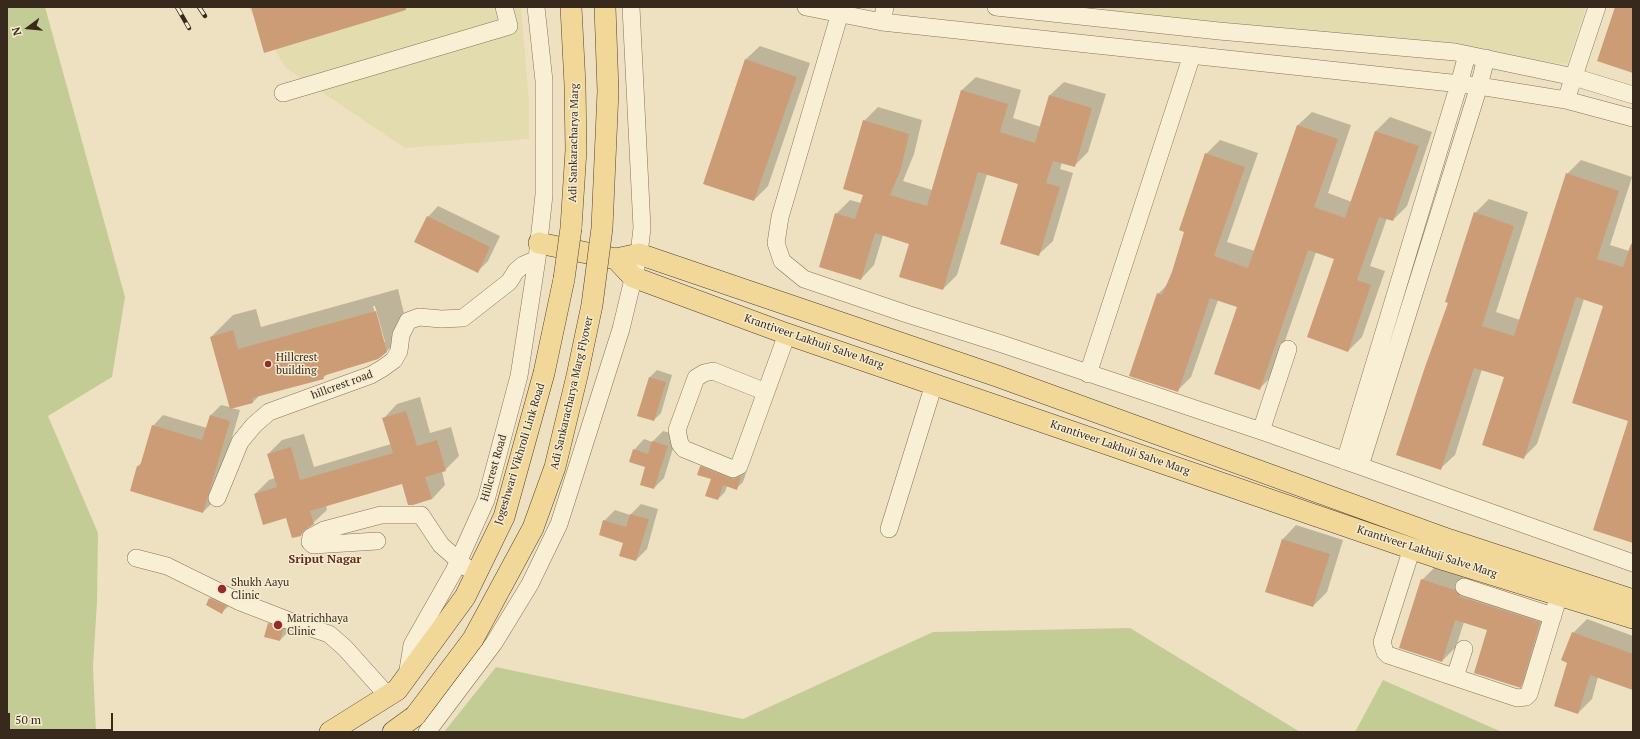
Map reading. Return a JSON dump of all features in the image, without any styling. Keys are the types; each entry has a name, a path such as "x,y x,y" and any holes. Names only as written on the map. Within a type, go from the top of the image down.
{"main road":[{"name":"Adi Sankaracharya Marg","path":"564,280 572,228 576,150 575,85 571,7"},
{"name":"Adi Sankaracharya Marg Flyover","path":"393,732 415,716 473,639 533,528 555,467 592,305 602,228 608,91 605,7"},
{"path":"538,251 616,259 639,254"},
{"name":"Krantiveer Lakhuji Salve Marg","path":"639,254 997,376 1450,540 1633,600"},
{"name":"Krantiveer Lakhuji Salve Marg","path":"616,259 633,277 787,334 1445,560 1633,618"},
{"name":"Jogeshwari Vikhroli Link Road","path":"330,732 397,690 465,598 504,517 544,373 564,280"},
{"path":"1445,560 1450,540"}],"street":[{"path":"283,93 509,26 504,7"},
{"name":"Hillcrest Road","path":"406,678 412,645 459,561 486,500 519,376 538,251 544,195 544,81 536,7"},
{"path":"427,732 494,644 530,584 559,524 621,329 639,254 642,228 632,7"},
{"path":"806,7 840,13 883,15 1192,55 1479,86 1566,100 1633,118"},
{"path":"996,7 1219,31 1455,52 1574,77 1633,95"},
{"path":"1566,100 1597,7"},
{"path":"840,13 780,217 776,243 782,261 804,279 1261,431 1633,563"},
{"path":"1088,374 1192,55"},
{"path":"1352,463 1467,55"},
{"path":"1352,463 1479,86 1486,58"},
{"name":"hillcrest road","path":"217,498 240,442 254,425 269,412 370,375 383,368 394,360 399,351 401,335 408,321 419,317 441,319 463,318 509,282 516,271 538,251"},
{"path":"766,392 713,371 704,373 696,378 677,430 680,444 684,449 733,469 738,467 766,392 787,334"},
{"path":"1261,431 1288,349"},
{"path":"889,529 934,384"},
{"path":"377,541 314,545 310,542 310,537 324,530 381,515 421,515 441,545 475,576"},
{"path":"1412,548 1382,642 1388,655 1517,698 1526,697 1529,694 1559,595"},
{"path":"136,558 167,566 238,600 288,620 329,634 345,648 388,696"},
{"path":"1464,587 1553,616"},
{"path":"1455,677 1464,649"}],"shaded area":[{"path":"248,7 521,7 529,101 529,139 405,148 286,68"},
{"path":"1100,7 1586,7 1567,64 1100,14"}],"green space":[{"path":"7,7 45,7 125,297 112,377 48,416 98,533 97,602 93,667 96,732 7,732"},
{"path":"1130,628 1300,732 444,732 496,667 743,719 933,632"},
{"path":"1383,680 1502,732 1355,732"}],"building":[{"path":"251,7 406,7 406,10 264,53"},
{"path":"1615,7 1633,7 1633,73 1597,61"},
{"path":"745,59 797,77 754,201 703,184"},
{"path":"961,90 1008,104 1000,132 1035,143 1049,95 1092,108 1075,167 1053,161 1046,183 1060,187 1039,256 1000,244 1018,184 978,172 943,290 899,277 909,244 875,233 861,280 819,267 835,213 855,219 863,195 843,189 863,120 909,134 901,169 890,195 927,206"},
{"path":"1297,125 1338,139 1314,207 1345,218 1375,131 1419,146 1393,221 1379,217 1357,280 1371,285 1348,352 1307,337 1334,259 1308,250 1260,390 1214,374 1237,307 1210,298 1178,392 1129,376 1157,293 1162,295 1172,272 1184,232 1179,230 1205,153 1245,167 1214,256 1248,268"},
{"path":"1566,173 1619,191 1597,259 1623,267 1631,244 1633,244 1633,543 1593,530 1628,421 1572,403 1603,306 1576,297 1524,459 1482,445 1504,377 1474,368 1441,470 1396,455 1448,303 1445,302 1474,212 1514,226 1482,326 1514,336"},
{"path":"427,216 490,247 478,273 414,242"},
{"path":"376,311 387,352 378,359 323,376 324,379 252,398 253,403 230,409 210,337 233,330 238,349"},
{"path":"649,377 666,382 654,421 637,416"},
{"path":"406,411 417,446 437,440 446,471 425,477 432,499 413,505 408,505 402,484 310,511 314,524 303,531 301,536 292,538 286,518 263,525 254,494 277,487 267,454 291,447 300,480 393,453 382,418"},
{"path":"210,415 230,421 203,513 130,491 137,466 140,466 152,425 202,440"},
{"path":"652,441 668,446 654,489 640,485 645,467 629,462 633,449 648,454"},
{"path":"700,466 734,479 741,476 737,490 723,485 718,500 705,496 711,479 697,475"},
{"path":"630,514 649,519 636,561 619,556 623,543 599,535 603,520 626,527"},
{"path":"1282,539 1330,554 1313,607 1265,592"},
{"path":"1421,579 1455,590 1461,597 1540,622 1521,688 1474,673 1487,630 1455,620 1442,662 1399,648"},
{"path":"209,598 226,606 222,614 206,605"},
{"path":"268,623 283,629 280,641 264,637"},
{"path":"1572,632 1633,654 1633,690 1590,675 1578,714 1554,706 1567,663 1561,660"}],"railway":[{"path":"177,7 189,28"},
{"path":"199,7 205,16"}],"place":[{"name":"Hillcrest building","path":"268,364"},
{"name":"Shukh Aayu Clinic","path":"222,589"},
{"name":"Matrichhaya Clinic","path":"278,625"}],"district":[{"name":"Sriput Nagar","path":"325,560"}]}
